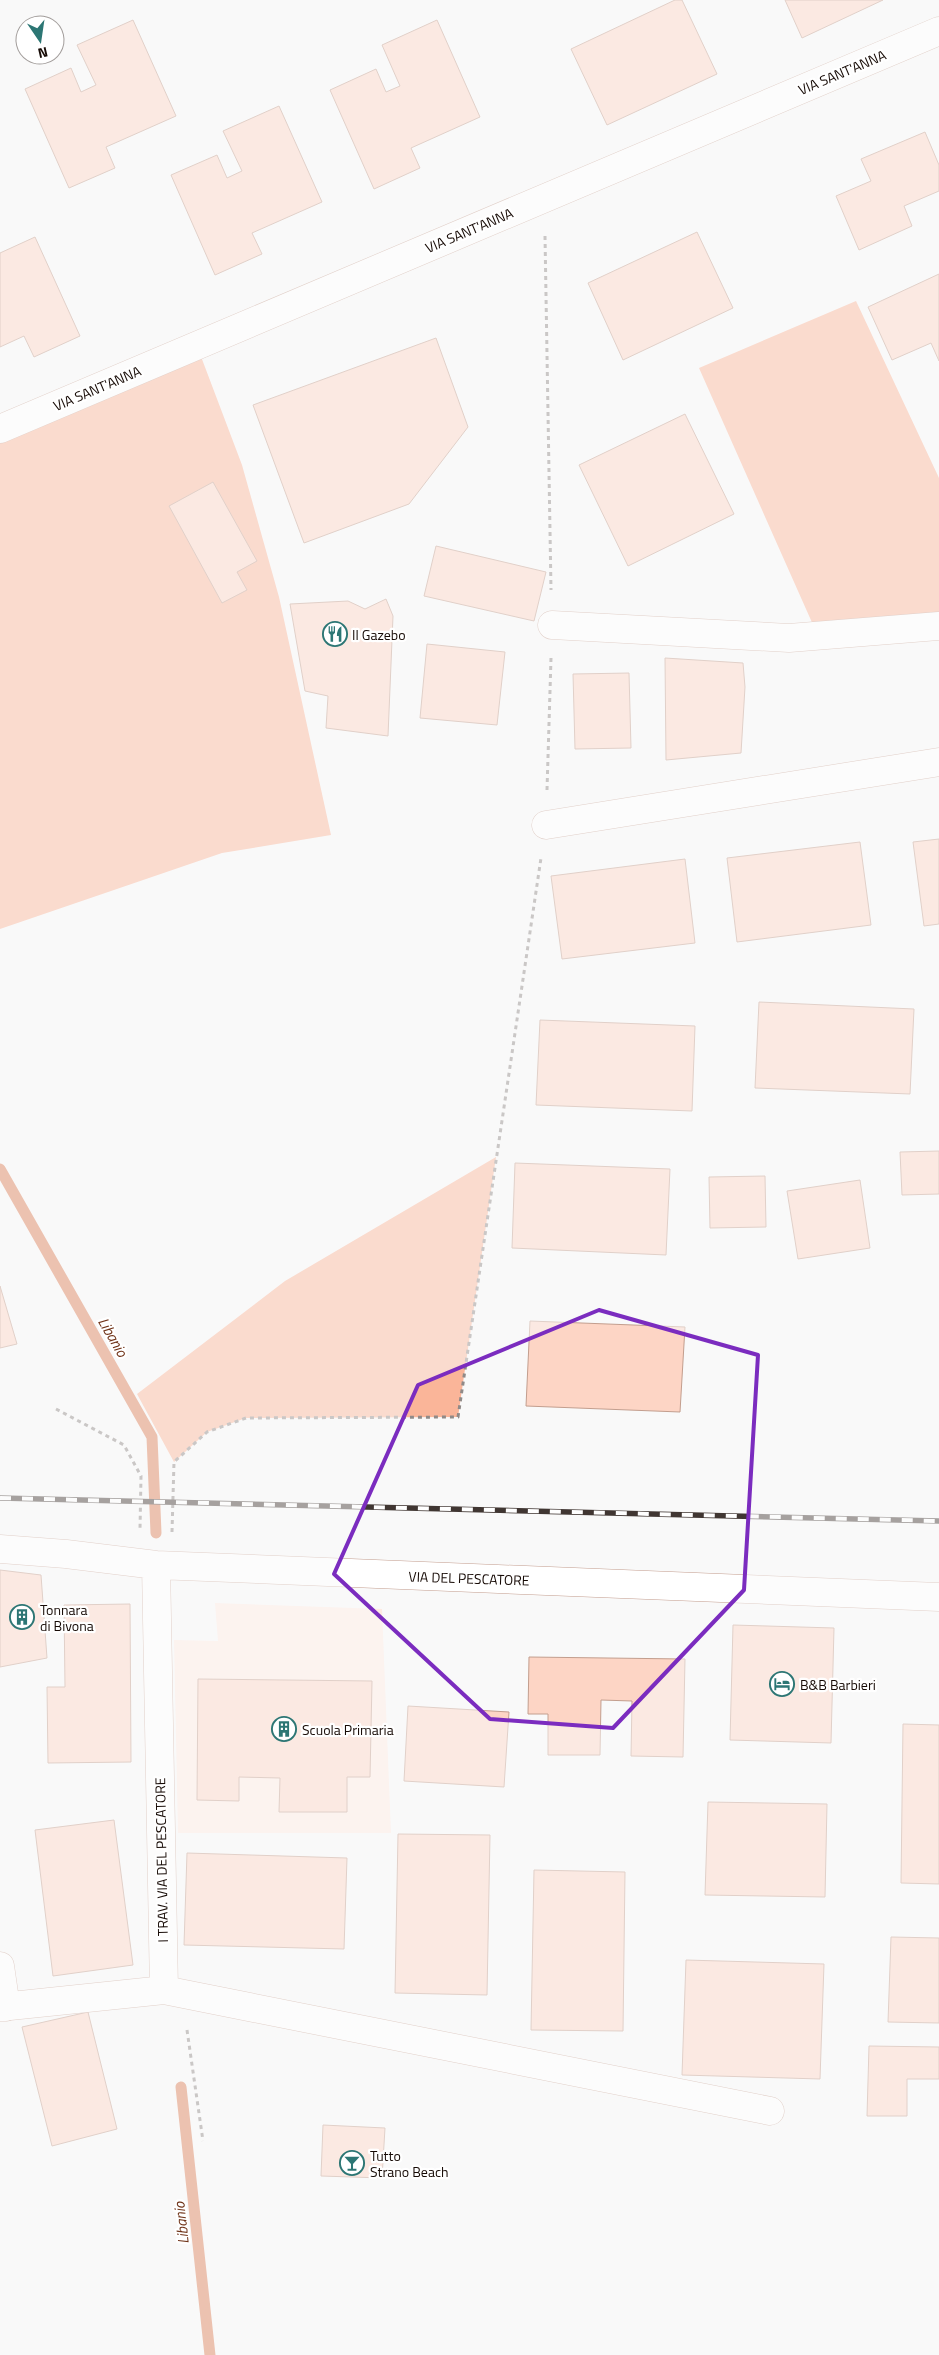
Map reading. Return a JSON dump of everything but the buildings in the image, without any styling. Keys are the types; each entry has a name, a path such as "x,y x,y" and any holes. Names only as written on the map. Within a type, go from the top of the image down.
{"street":[{"name":"VIA SANT'ANNA","path":"0,429 939,31"},
{"path":"552,625 789,638 939,626"},
{"path":"546,825 939,762"},
{"name":"VIA DEL PESCATORE","path":"0,1549 156,1564 939,1597"},
{"name":"I TRAV. VIA DEL PESCATORE","path":"156,1564 173,1991"},
{"path":"0,1966 3,2007 173,1991 770,2110"}],"path":[{"path":"156,1564 174,1462 207,1432 246,1418 458,1417 546,825 552,625 544,198"},
{"path":"56,1409 124,1445 141,1476 156,1564"},
{"path":"173,1991 203,2141"}],"highlighted area":[{"path":"599,1310 758,1355 744,1590 613,1728 490,1719 334,1574 418,1385"}],"shaded area":[{"path":"856,301 939,478 939,626 818,636 699,368"},
{"path":"197,346 242,465 279,597 331,835 222,853 0,929 0,429"},
{"path":"496,1157 458,1417 246,1418 207,1432 174,1462 137,1394 285,1281"},
{"path":"215,1603 382,1609 391,1833 178,1833 174,1640 218,1641"}],"waterway":[{"name":"Libanio","path":"0,1169 152,1437 156,1533"},
{"name":"Libanio","path":"181,2087 210,2355"}],"railway":[{"path":"0,1498 939,1521"}],"place":[{"name":"Il Gazebo","path":"335,634"},
{"name":"Tonnara di Bivona","path":"22,1617"},
{"name":"B&B Barbieri","path":"782,1684"},
{"name":"Scuola Primaria","path":"284,1729"},
{"name":"Tutto Strano Beach","path":"352,2163"}]}
